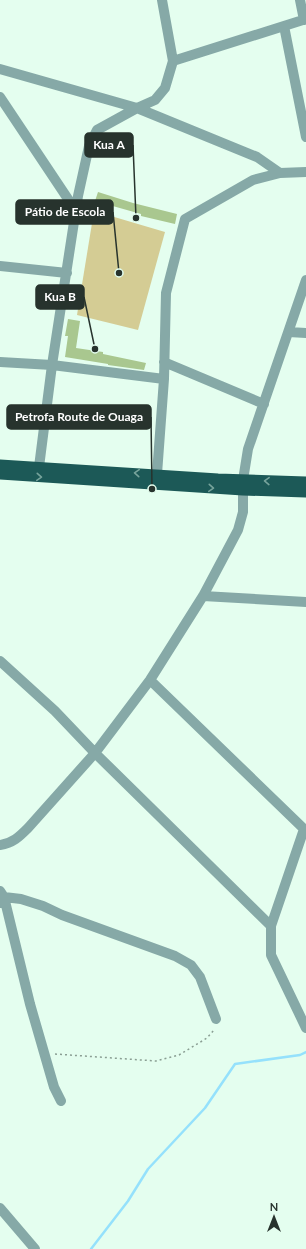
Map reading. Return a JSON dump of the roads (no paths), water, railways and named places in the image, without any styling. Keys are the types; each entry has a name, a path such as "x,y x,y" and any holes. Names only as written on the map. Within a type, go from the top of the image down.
{"highway":[{"path":"0,465 157,474 186,481"},
{"path":"0,474 186,481 243,485 306,492"},
{"path":"243,485 306,482"}],"street":[{"path":"38,467 76,211 89,146 97,130 155,100 165,88 173,61 162,0"},
{"path":"173,61 305,19 300,0"},
{"path":"284,26 306,137"},
{"path":"0,69 137,108 257,157 280,173"},
{"path":"0,97 76,211"},
{"path":"157,474 164,378 166,293 185,219 248,183 280,173 306,172"},
{"path":"0,266 67,273"},
{"path":"0,844 8,843 18,838 95,753 150,680 203,596 238,530 243,512 243,485 248,449 306,280"},
{"path":"289,332 306,333"},
{"path":"0,362 52,365 164,378"},
{"path":"164,362 264,404"},
{"path":"203,596 306,602"},
{"path":"0,661 55,711 95,753 271,926"},
{"path":"150,680 305,829 271,926 271,955 306,1028"},
{"path":"61,1101 54,1087 44,1054 1,897 21,899 42,906 62,915 175,956 191,965 200,977 216,1019"},
{"path":"0,1208 36,1249"}],"waterway":[{"path":"91,1249 128,1201 148,1169 205,1108 235,1064 300,1055 306,1052"}],"place":[{"name":"Kua A","path":"136,218"},
{"name":"Pátio de Escola","path":"119,273"},
{"name":"Kua B","path":"95,349"},
{"name":"Petrofa Route de Ouaga","path":"152,489"}]}
